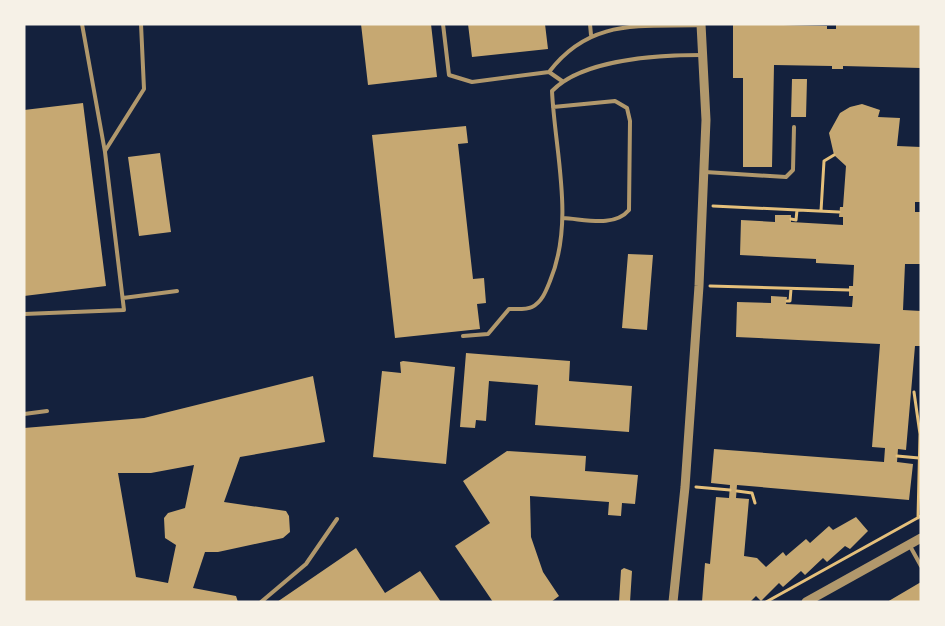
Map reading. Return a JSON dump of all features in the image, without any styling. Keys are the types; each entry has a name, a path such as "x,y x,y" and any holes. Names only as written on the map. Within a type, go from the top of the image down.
{"street":[{"path":"673,602 685,487 703,206 706,120 701,24"},
{"path":"806,602 921,538"}],"lane":[{"path":"24,314 124,310 105,152 82,24"},
{"path":"105,152 144,89 141,24"},
{"path":"443,24 449,75 472,82 549,72 562,81"},
{"path":"590,24 591,35"},
{"path":"549,72 564,52 591,35 610,30 701,24"},
{"path":"463,336 488,334 510,309 531,308 543,297 553,274 562,237 563,218 552,91 562,81 585,70 658,56 703,55"},
{"path":"553,107 615,101 627,108 630,121 629,210 623,218 613,221 563,218"},
{"path":"704,172 786,177 794,170 794,127"},
{"path":"123,298 177,291"},
{"path":"24,414 47,411"},
{"path":"261,602 306,564 337,519"},
{"path":"909,544 921,566"}],"path":[{"path":"821,211 824,161 834,155"},
{"path":"703,206 839,212"},
{"path":"791,219 796,220 797,210"},
{"path":"699,285 849,290"},
{"path":"786,301 790,301 791,289"},
{"path":"766,602 919,517 920,434 914,392"},
{"path":"897,456 919,458"},
{"path":"685,487 730,490"},
{"path":"737,491 753,493 755,503"}],"building":[{"path":"361,24 431,24 437,77 368,85"},
{"path":"468,24 545,24 548,49 472,57"},
{"path":"733,24 827,26 827,29 836,29 836,24 921,24 921,68 843,66 843,69 832,69 832,66 774,65 772,167 743,167 743,78 733,78"},
{"path":"792,79 807,79 806,117 791,117"},
{"path":"83,103 106,286 24,296 24,110"},
{"path":"862,104 880,110 878,117 900,118 897,146 921,147 921,202 915,202 915,212 921,212 921,264 905,264 903,310 921,311 921,346 915,346 906,450 898,449 897,462 913,464 909,500 737,485 736,498 749,499 744,556 757,558 766,567 783,552 786,556 806,539 810,543 829,526 833,530 856,517 868,531 850,549 845,546 827,562 823,558 805,575 801,571 783,587 779,583 761,601 756,596 750,602 702,602 705,563 710,564 716,497 729,498 730,485 711,483 714,449 884,462 885,448 872,447 880,344 736,337 737,302 771,303 771,296 787,297 786,304 852,307 853,296 849,296 849,286 853,286 854,265 816,263 816,259 740,255 741,220 775,222 775,215 791,215 791,222 843,225 843,217 839,217 840,207 843,207 846,166 834,155 829,133 840,113"},
{"path":"466,126 468,143 458,144 473,279 484,278 486,303 477,304 480,329 395,338 372,135"},
{"path":"160,153 171,232 139,236 128,157"},
{"path":"628,254 653,255 647,330 622,328"},
{"path":"466,353 570,361 569,381 632,386 629,432 535,425 538,385 489,381 486,421 476,420 475,428 460,427"},
{"path":"400,362 455,367 446,464 373,457 382,371 401,373"},
{"path":"313,376 325,442 240,457 224,502 286,511 289,516 290,532 283,538 218,552 205,552 193,588 236,596 238,602 24,602 24,428 144,418","holes":["194,465 185,508 168,513 164,518 165,538 176,545 168,583 136,577 118,473 151,473"]},
{"path":"507,451 586,456 585,471 638,475 635,504 622,503 621,516 608,515 609,502 530,496 531,537 543,572 559,596 551,602 493,602 455,546 490,523 463,481"},
{"path":"356,548 385,593 420,571 441,602 277,602"},
{"path":"624,568 632,571 630,602 619,602 621,570"},
{"path":"921,582 921,602 887,602"}]}
